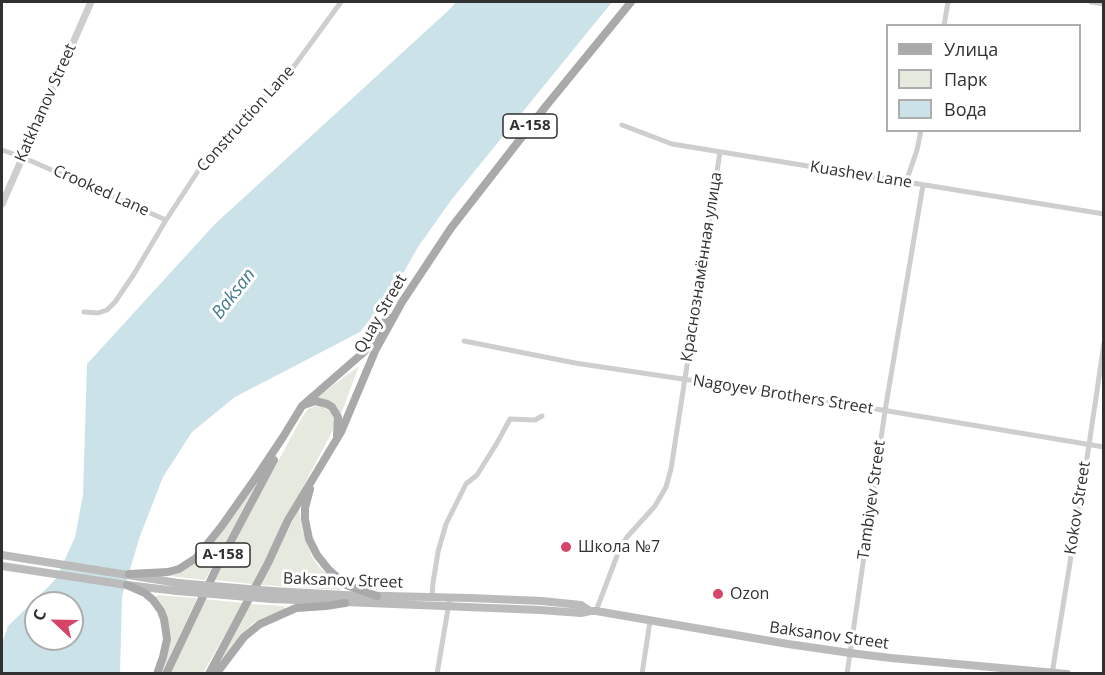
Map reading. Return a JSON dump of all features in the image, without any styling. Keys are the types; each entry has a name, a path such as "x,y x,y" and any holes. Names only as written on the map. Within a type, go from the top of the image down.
{"main road":[{"name":"Quay Street","path":"209,674 288,520 346,422 360,384 388,325 458,219 631,2"},
{"name":"А-158","path":"166,674 217,567 273,461 283,437 302,406 364,352 433,254"},
{"path":"302,406 315,401 332,407 339,423 336,441"},
{"path":"129,574 168,572 179,569 196,558 221,527 283,437"},
{"path":"320,466 305,508 307,530 312,546 322,563 342,582 353,589 377,596"},
{"path":"2,555 129,574 178,587"},
{"path":"2,566 127,585 272,595"},
{"path":"127,585 153,600 164,619 167,639 157,674"},
{"name":"Baksanov Street","path":"272,595 345,603 540,610 581,614 592,611"},
{"name":"Baksanov Street","path":"272,595 450,597 542,601 581,605 592,611 850,653 1067,674"},
{"path":"216,674 244,637 260,624 296,608 345,603"}],"street":[{"name":"Katkhanov Street","path":"2,204 91,2"},
{"name":"Construction Lane","path":"84,312 98,314 107,310 115,302 204,162 256,104 284,80 342,2"},
{"path":"944,24 948,2"},
{"path":"1091,2 1104,4"},
{"name":"Kuashev Lane","path":"622,125 672,144 1104,214"},
{"path":"906,182 921,132"},
{"name":"Crooked Lane","path":"2,150 166,220"},
{"name":"Краснознамённая улица","path":"592,611 620,548 655,506 666,487 671,469 720,152"},
{"name":"Tambiyev Street","path":"847,674 885,411 923,185"},
{"name":"Nagoyev Brothers Street","path":"464,341 574,363 723,385 734,384 763,390 773,395 804,398 1104,447"},
{"name":"Kokov Street","path":"1052,673 1104,343"},
{"path":"432,597 438,552 446,525 466,484 477,475 510,419 535,420 542,416"},
{"path":"438,674 450,597"},
{"path":"642,674 650,621"}],"green space":[{"path":"359,366 341,414 318,398 319,396"},
{"path":"315,406 323,407 331,412 335,426 252,584 214,580 302,417 308,409"},
{"path":"260,477 205,580 170,576 170,574 179,572"},
{"path":"299,508 303,532 312,557 319,567 341,586 340,590 261,585"},
{"path":"157,595 197,598 162,673 159,673 169,646 155,598"},
{"path":"204,599 243,603 203,673 170,674"},
{"path":"250,604 284,606 285,609 252,624 217,668"}],"water":[{"name":"Baksan","path":"456,2 612,2 452,199 418,247 396,286 360,332 235,397 192,432 163,477 140,536 122,596 120,673 2,674 2,644 8,626 24,610 24,651 84,651 84,591 44,591 57,577 75,537 83,495 87,364 215,224"}],"place":[{"name":"Школа №7","path":"566,547"},
{"name":"Ozon","path":"718,594"}]}
